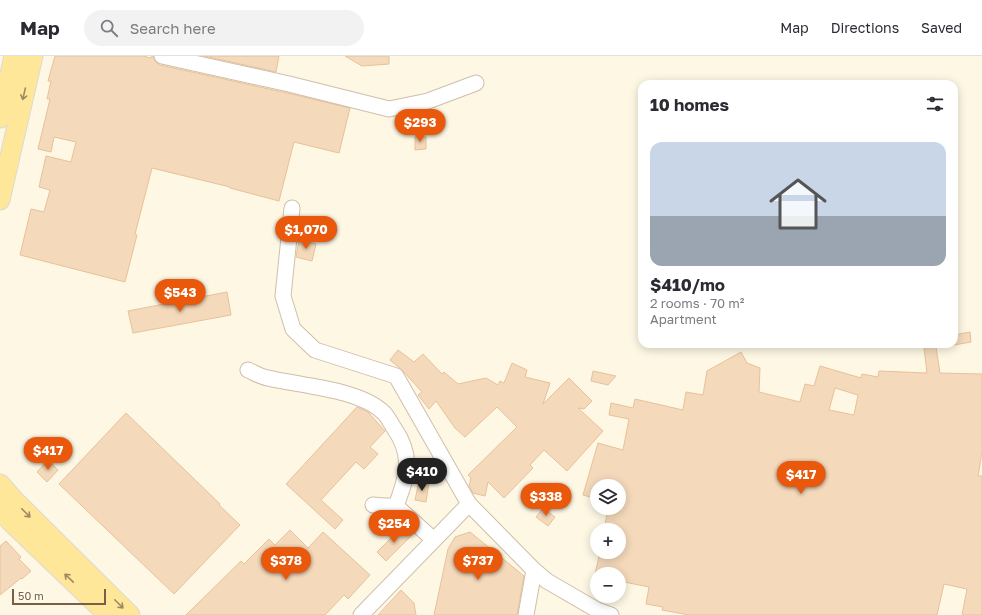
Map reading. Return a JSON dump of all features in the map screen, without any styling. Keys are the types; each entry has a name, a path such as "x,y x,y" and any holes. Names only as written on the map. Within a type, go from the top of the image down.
{"main road":[{"path":"0,118 14,56"},
{"path":"0,200 33,56"},
{"path":"0,484 15,501 130,615"},
{"path":"0,510 108,615"}],"street":[{"path":"162,56 289,84 390,109 428,101 476,84"},
{"path":"292,208 283,296 293,329 315,350 396,376 469,504 534,570 547,580 597,610 611,615"},
{"path":"248,370 266,378 334,391 364,400 383,413 398,433 406,448 407,470 396,506"},
{"path":"361,615 469,504"},
{"path":"373,505 396,506 434,540"},
{"path":"526,615 534,570"}],"building":[{"path":"55,56 143,56 151,58 153,56 156,62 160,65 350,108 339,153 294,142 279,201 230,187 152,168 135,234 137,235 125,282 20,255 31,209 44,212 50,190 39,187 46,156 71,162 76,142 54,137 51,152 38,149 50,99 47,99 51,81 48,81"},
{"path":"204,56 279,56 276,72"},
{"path":"345,56 389,56 389,64 362,66"},
{"path":"415,137 426,137 426,149 415,150"},
{"path":"299,240 316,244 312,261 296,257"},
{"path":"227,292 231,315 133,333 128,311"},
{"path":"970,332 971,342 958,344 958,334"},
{"path":"924,348 936,348 940,373 982,374 982,452 978,476 982,476 982,615 962,615 967,589 944,584 937,615 689,615 662,610 663,607 646,604 649,587 626,582 626,567 597,567 598,559 626,559 626,523 605,523 607,515 626,515 626,479 590,479 590,497 583,495 598,443 623,450 629,419 609,415 611,403 633,408 635,399 683,410 686,392 703,395 707,371 741,352 747,363 760,368 759,392 800,402 805,384 814,386 820,366 861,378 862,374 878,377 879,371 927,373","holes":["835,388 858,395 854,415 829,410"]},
{"path":"398,350 414,362 423,354 442,374 444,372 458,384 486,378 498,385 500,381 504,383 512,363 527,370 525,377 550,383 543,404 569,378 592,401 584,409 578,408 603,431 567,471 544,450 530,465 533,468 504,498 488,482 485,496 473,493 469,486 471,478 468,475 517,427 497,407 465,437 455,428 436,401 429,409 418,395 422,392 403,371 390,360"},
{"path":"593,371 616,376 608,385 591,381"},
{"path":"357,407 368,412 385,431 370,447 378,454 364,469 356,462 321,500 343,520 335,529 286,484"},
{"path":"126,413 240,525 174,594 59,484"},
{"path":"48,460 58,470 47,482 37,472"},
{"path":"419,481 429,483 426,502 415,500"},
{"path":"543,508 555,517 548,526 536,517"},
{"path":"403,526 412,535 386,561 377,552"},
{"path":"290,530 308,548 323,532 370,575 348,599 344,595 325,615 186,615 241,561 244,564 269,539 275,545"},
{"path":"470,532 524,576 517,615 434,615 448,549 455,537"},
{"path":"6,541 21,557 19,559 31,571 0,595 0,546"},
{"path":"401,590 414,603 416,615 378,615"}]}
